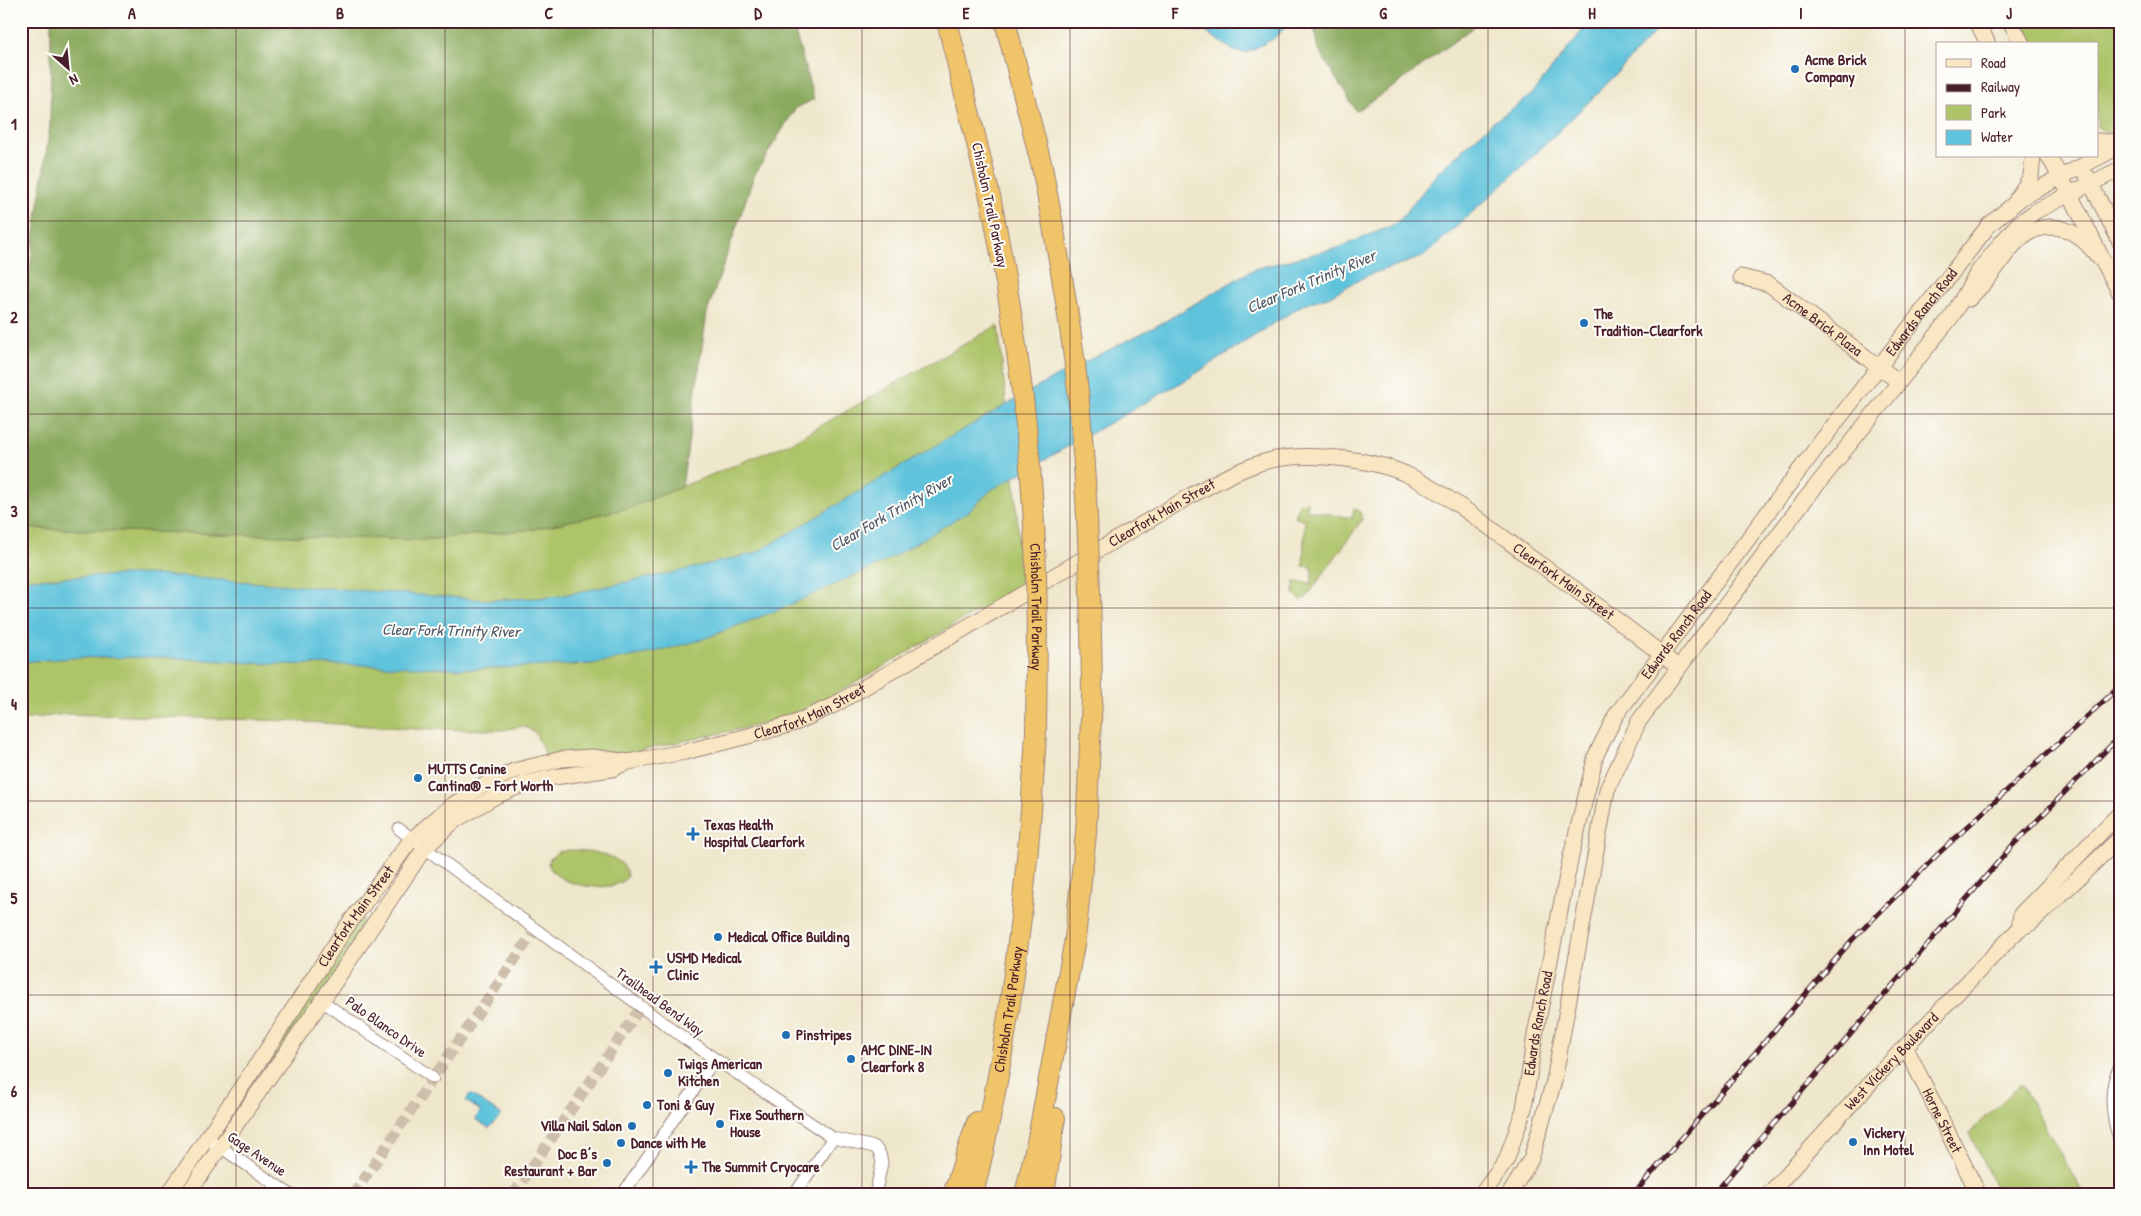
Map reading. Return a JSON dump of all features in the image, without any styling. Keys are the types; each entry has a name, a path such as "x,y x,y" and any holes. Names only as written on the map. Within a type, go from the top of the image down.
{"highway":[{"name":"Chisholm Trail Parkway","path":"947,21 990,201 1014,328 1029,452 1037,599 1036,732 1027,874 1005,1037 973,1195"},
{"path":"1005,21 1042,167 1062,273 1078,398 1088,520 1092,697 1086,833 1044,1195"},
{"path":"1010,21 1014,54"},
{"path":"1025,1195 1038,1138 1075,939"},
{"path":"953,1195 1005,1037"}],"street":[{"path":"1977,21 1987,42"},
{"path":"2010,21 2021,42"},
{"path":"2098,141 2113,142 2120,140"},
{"name":"Edwards Ranch Road","path":"2098,154 2120,146"},
{"path":"2015,202 2031,177 2033,158"},
{"path":"2049,158 2071,194 2120,293"},
{"path":"2080,160 2120,242"},
{"name":"Edwards Ranch Road","path":"1481,1195 1506,1161 1524,1109 1535,1035 1576,834 1596,755 1616,715 1812,454 1988,225 2015,202 2061,176 2080,160"},
{"name":"Edwards Ranch Road","path":"1509,1195 1531,1159 1554,1081 1607,790 1638,721 1792,516 1952,316 1978,272 2018,224 2036,211 2120,168"},
{"path":"1952,316 1985,282 2018,240 2028,232 2056,227 2069,230 2080,237 2103,262"},
{"name":"Acme Brick Plaza","path":"1742,277 1769,284 1899,382"},
{"path":"1792,516 1792,501 1796,487 1812,454"},
{"name":"Clearfork Main Street","path":"187,1195 322,1001 424,849 454,821 494,797 524,784 554,777 612,769 628,762 685,752 795,723 834,705 1220,480 1262,462 1324,456 1368,463 1409,476 1444,495 1571,586 1678,668"},
{"name":"Clearfork Main Street","path":"168,1195 345,929 411,840 451,806 484,785 514,771 562,759 592,757 628,762"},
{"name":"West Vickery Boulevard","path":"2019,929 2022,914 2120,813"},
{"name":"Trailhead Bend Way","path":"399,829 411,840 715,1059 833,1138 869,1145 878,1150 882,1163 875,1195"},
{"path":"1576,834 1598,837"},
{"name":"West Vickery Boulevard","path":"1768,1195 1872,1081 2019,929 2032,923 2119,839"},
{"name":"Palo Blanco Drive","path":"322,1001 433,1078"},
{"name":"Horne Street","path":"1906,1048 1978,1195"},
{"path":"622,1195 715,1059"},
{"path":"2120,1066 2112,1087 2113,1109 2120,1141"},
{"name":"Gage Avenue","path":"207,1138 291,1195"},
{"path":"794,1195 833,1138"}],"green space":[{"path":"51,21 792,21 814,99 795,109 754,176 707,313 682,487 629,508 534,529 421,540 21,528 21,332 50,125"},
{"path":"1313,21 1481,21 1395,86 1356,111 1318,49"},
{"path":"2022,21 2120,21 2120,128 2108,133 2098,128 2098,42 2032,42"},
{"path":"998,325 1016,498 1021,586 809,708 759,725 628,753 586,752 547,758 535,732 523,726 503,730 417,729 290,721 65,714 21,720 21,528 421,540 534,529 629,508 792,442"},
{"path":"1307,501 1307,510 1352,518 1354,509 1358,510 1362,520 1306,598 1301,600 1294,594 1294,582 1312,583 1312,567 1303,566 1305,519 1295,518 1299,504"},
{"path":"570,850 595,852 614,858 621,863 627,877 620,883 597,887 583,886 559,877 551,870 548,861 557,852"},
{"path":"361,917 364,920 339,968 269,1070 266,1068"},
{"path":"2021,1084 2084,1195 1999,1195 1969,1133"}],"water":[{"path":"1115,21 1286,21 1285,28 1273,39 1246,53 1234,51 1206,32"},
{"name":"Clear Fork Trinity River","path":"1590,21 1665,21 1605,86 1525,164 1423,257 1368,275 1328,297 1304,304 1189,378 991,490 968,512 886,561 783,608 698,641 646,654 591,664 474,669 271,664 157,657 71,658 21,662 21,580 144,574 489,600 554,597 756,553 945,440 1055,377 1162,323 1254,269 1337,248 1391,226 1401,219 1438,172 1492,123 1530,96"},
{"path":"470,1094 502,1115 489,1128 475,1119 481,1111 466,1101"}],"tunnel":[{"path":"353,1195 535,930"},
{"path":"513,1195 641,1007"}],"railway":[{"path":"1633,1195 1852,940 1938,854 2120,686"},
{"path":"1713,1195 2011,847 2120,736"}],"place":[{"name":"Acme Brick Company","path":"1795,69"},
{"name":"The Tradition-Clearfork","path":"1584,323"},
{"name":"MUTTS Canine Cantina® - Fort Worth","path":"418,778"},
{"name":"Texas Health Hospital Clearfork","path":"693,834"},
{"name":"Medical Office Building","path":"718,937"},
{"name":"USMD Medical Clinic","path":"656,967"},
{"name":"Pinstripes","path":"786,1035"},
{"name":"AMC DINE-IN Clearfork 8","path":"851,1059"},
{"name":"Twigs American Kitchen","path":"668,1073"},
{"name":"Toni & Guy","path":"647,1105"},
{"name":"Fixe Southern House","path":"720,1124"},
{"name":"Villa Nail Salon","path":"632,1126"},
{"name":"Vickery Inn Motel","path":"1853,1142"},
{"name":"Dance with Me","path":"621,1143"},
{"name":"Doc B’s Restaurant + Bar","path":"607,1163"},
{"name":"The Summit Cryocare","path":"691,1167"}]}
